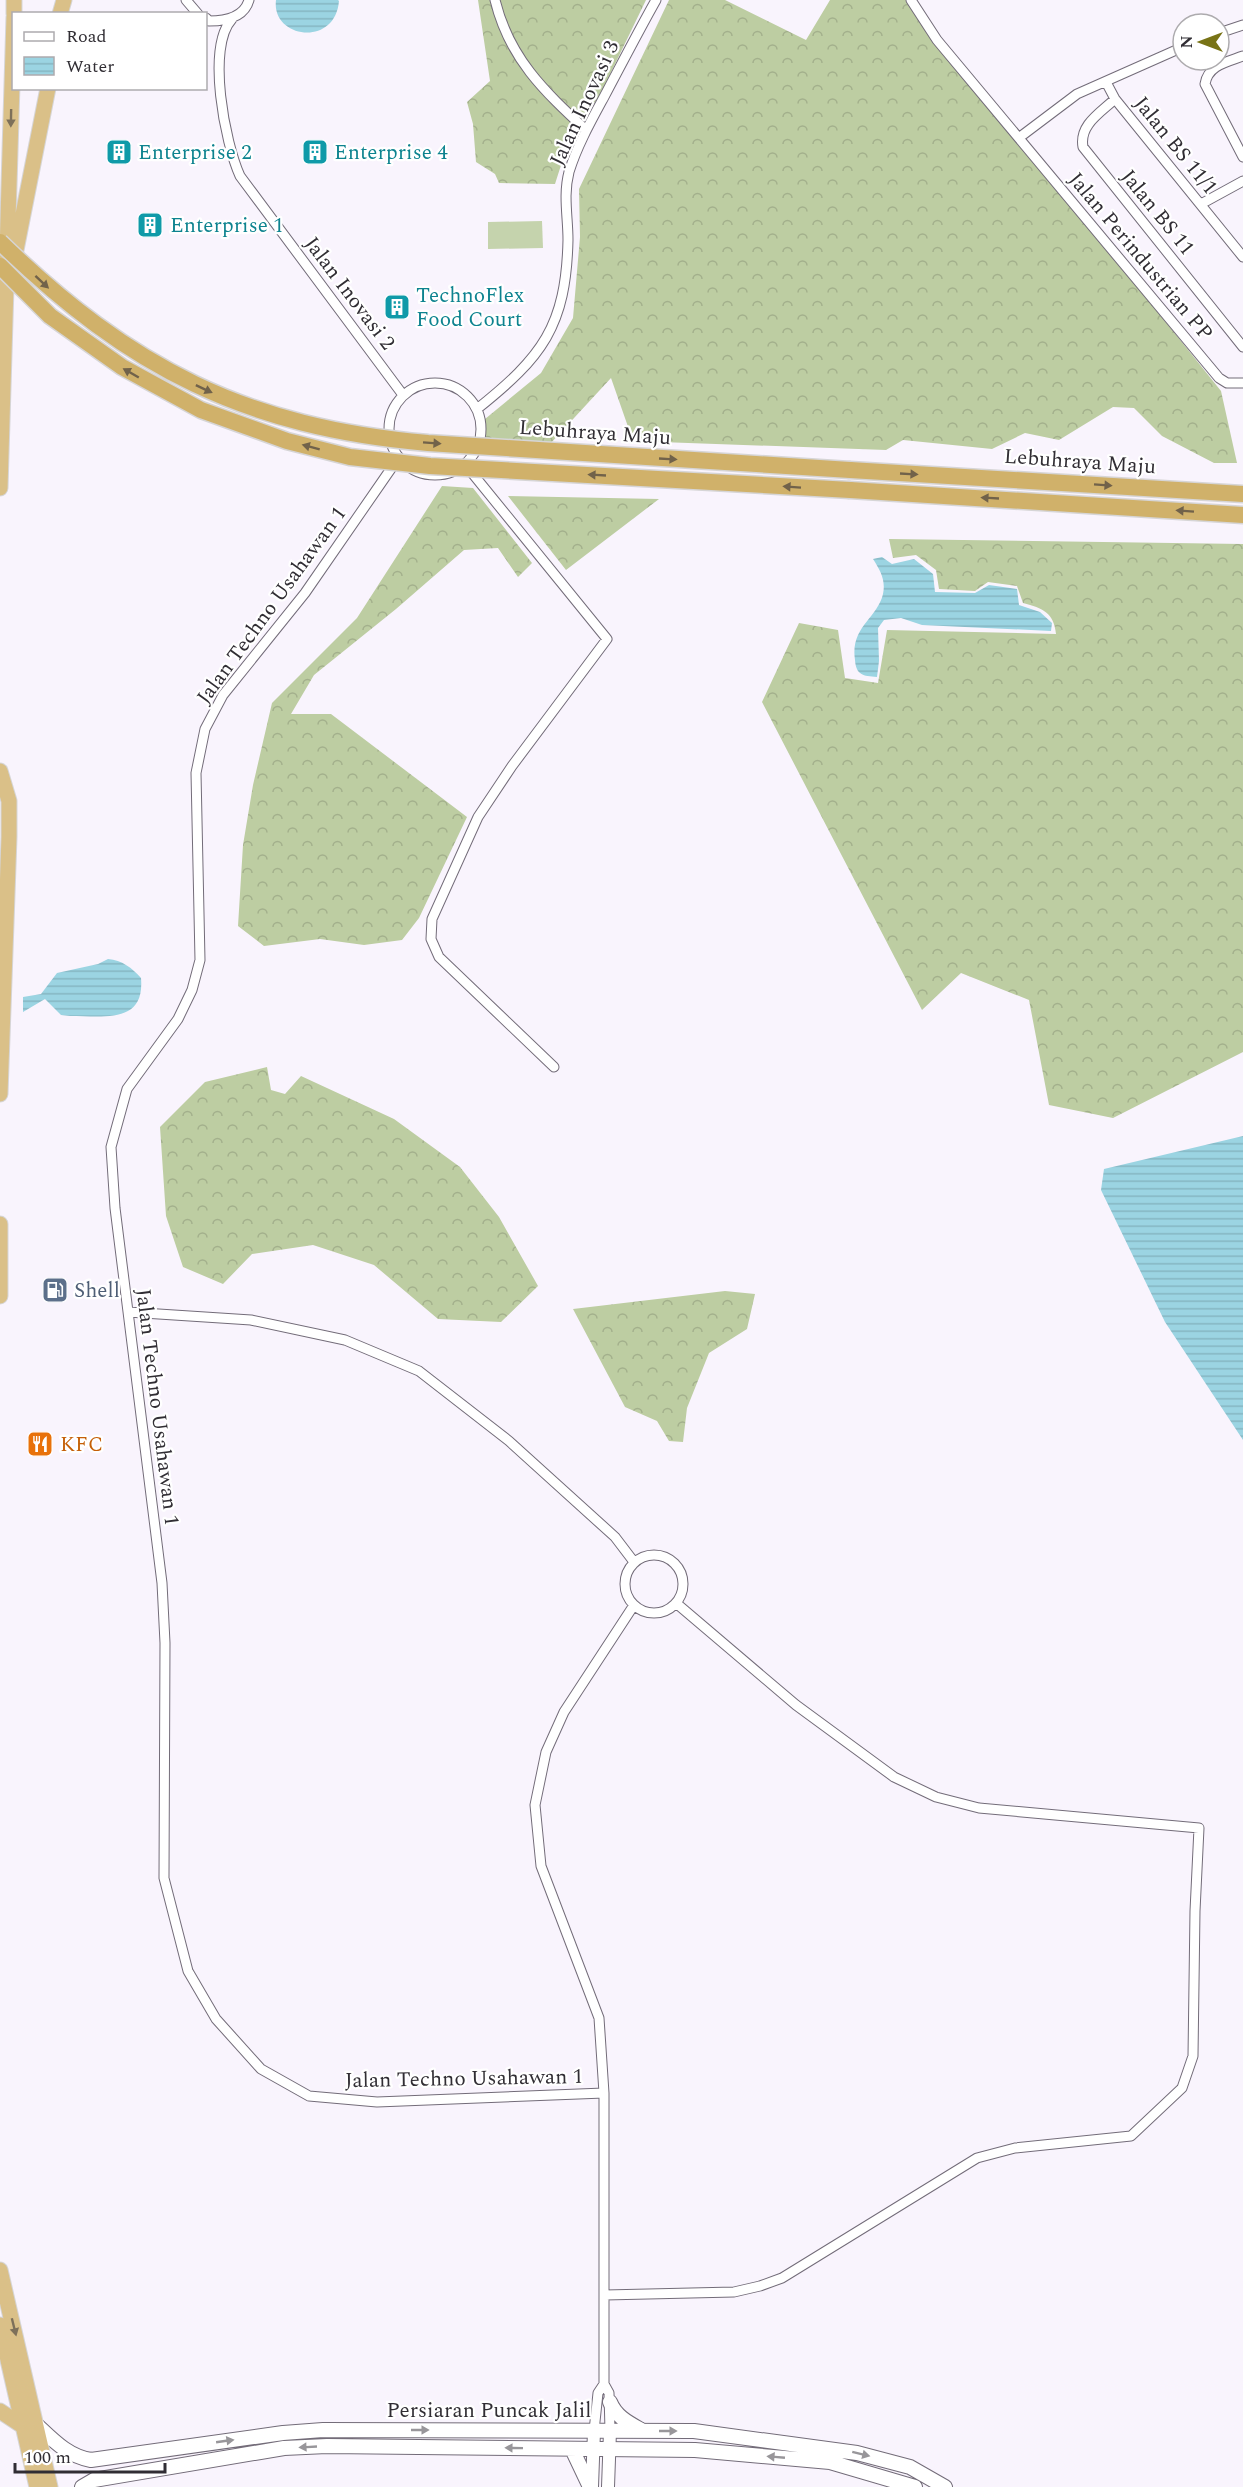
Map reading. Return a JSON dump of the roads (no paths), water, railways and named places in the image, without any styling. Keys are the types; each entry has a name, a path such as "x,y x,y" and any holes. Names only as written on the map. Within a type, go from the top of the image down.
{"highway":[{"path":"0,488 12,90"},
{"path":"8,287 48,90"},
{"name":"Lebuhraya Maju","path":"0,242 71,307 122,344 207,390 289,421 373,438 428,443 1243,494"},
{"name":"Lebuhraya Maju","path":"0,266 50,316 122,367 201,410 287,441 350,457 430,466 1243,515"},
{"path":"0,771 9,801 0,1094"},
{"path":"0,1224 0,1294"},
{"path":"0,2270 31,2426 36,2487"},
{"path":"0,2325 50,2487"},
{"path":"0,2411 31,2426"}],"main road":[{"path":"610,2402 613,2410 622,2419 644,2431"},
{"name":"Persiaran Puncak Jalil","path":"31,2426 77,2458 91,2460 283,2433 323,2430 694,2431 767,2442 821,2446 910,2467 945,2487"},
{"name":"Persiaran Puncak Jalil","path":"82,2487 94,2480 284,2448 327,2446 695,2450 830,2462 915,2487"},
{"path":"572,2449 585,2470 591,2487"}],"street":[{"path":"186,0 196,12"},
{"path":"220,44 226,26 246,8 249,0"},
{"path":"495,0 502,29 518,58 555,101 586,130"},
{"name":"Jalan Inovasi 3","path":"477,410 527,366 546,343 554,324 565,275 568,240 567,183 586,130 656,0"},
{"name":"Jalan Perindustrian PP","path":"911,0 937,40 1219,378 1227,383 1243,383"},
{"path":"220,44 207,20 232,19"},
{"name":"Jalan Inovasi 2","path":"220,44 225,124 233,160 240,176 403,395"},
{"path":"1020,137 1077,94 1171,52"},
{"path":"1243,56 1215,67 1207,75 1205,84 1243,157"},
{"name":"Jalan BS 11/1","path":"1106,82 1115,99 1243,257"},
{"name":"Jalan BS 11","path":"1115,99 1084,129 1081,138 1083,147 1243,347"},
{"path":"1201,204 1243,181"},
{"path":"439,382 466,394 477,410 482,429 472,457 465,464 443,475 430,475 408,466 399,458 392,446 389,425 395,406 403,395 420,385 439,382"},
{"name":"Jalan Techno Usahawan 1","path":"399,458 304,593 223,695 205,729 196,773 200,960 192,990 178,1019 127,1089 111,1147 113,1188 162,1583 165,1643 164,1878 188,1971 216,2019 261,2069 309,2096 377,2102 604,2093"},
{"path":"465,464 607,639 512,766 478,817 432,919 431,939 439,957 554,1067"},
{"path":"128,1312 251,1320 345,1340 419,1371 509,1441 615,1537 634,1562"},
{"path":"652,1554 671,1559 682,1575 684,1585 676,1603 660,1612 651,1613 634,1605 626,1588 629,1570 634,1562 652,1554"},
{"path":"605,2295 734,2292 782,2278 977,2158 1016,2148 1131,2136 1182,2088 1193,2056 1195,1911 1199,1828 979,1808 936,1797 894,1777 796,1704 676,1603"},
{"path":"608,2487 610,2402 604,2384 604,2093 599,2018 541,1866 535,1805 546,1752 564,1712 634,1605"},
{"path":"591,2487 598,2393 604,2384"}],"water":[{"path":"276,0 339,1 335,16 327,26 316,31 304,32 283,23 277,13"},
{"path":"882,557 892,564 914,559 933,574 935,592 975,593 989,585 1017,589 1019,605 1040,612 1052,623 1051,631 922,625 901,618 884,620 878,628 877,677 864,675 857,669 855,660 856,639 880,603 883,594 883,580 873,559"},
{"path":"108,959 126,965 141,978 140,993 136,1003 129,1010 120,1014 96,1017 61,1015 45,999 23,1012 23,997 41,994 57,973 98,964"},
{"path":"1243,1136 1243,1440 1165,1322 1101,1190 1104,1169"}],"place":[{"name":"Enterprise 2","path":"119,152"},
{"name":"Enterprise 4","path":"315,152"},
{"name":"Enterprise 1","path":"150,225"},
{"name":"TechnoFlex Food Court","path":"397,307"},
{"name":"Shell","path":"55,1290"},
{"name":"KFC","path":"40,1444"}]}
